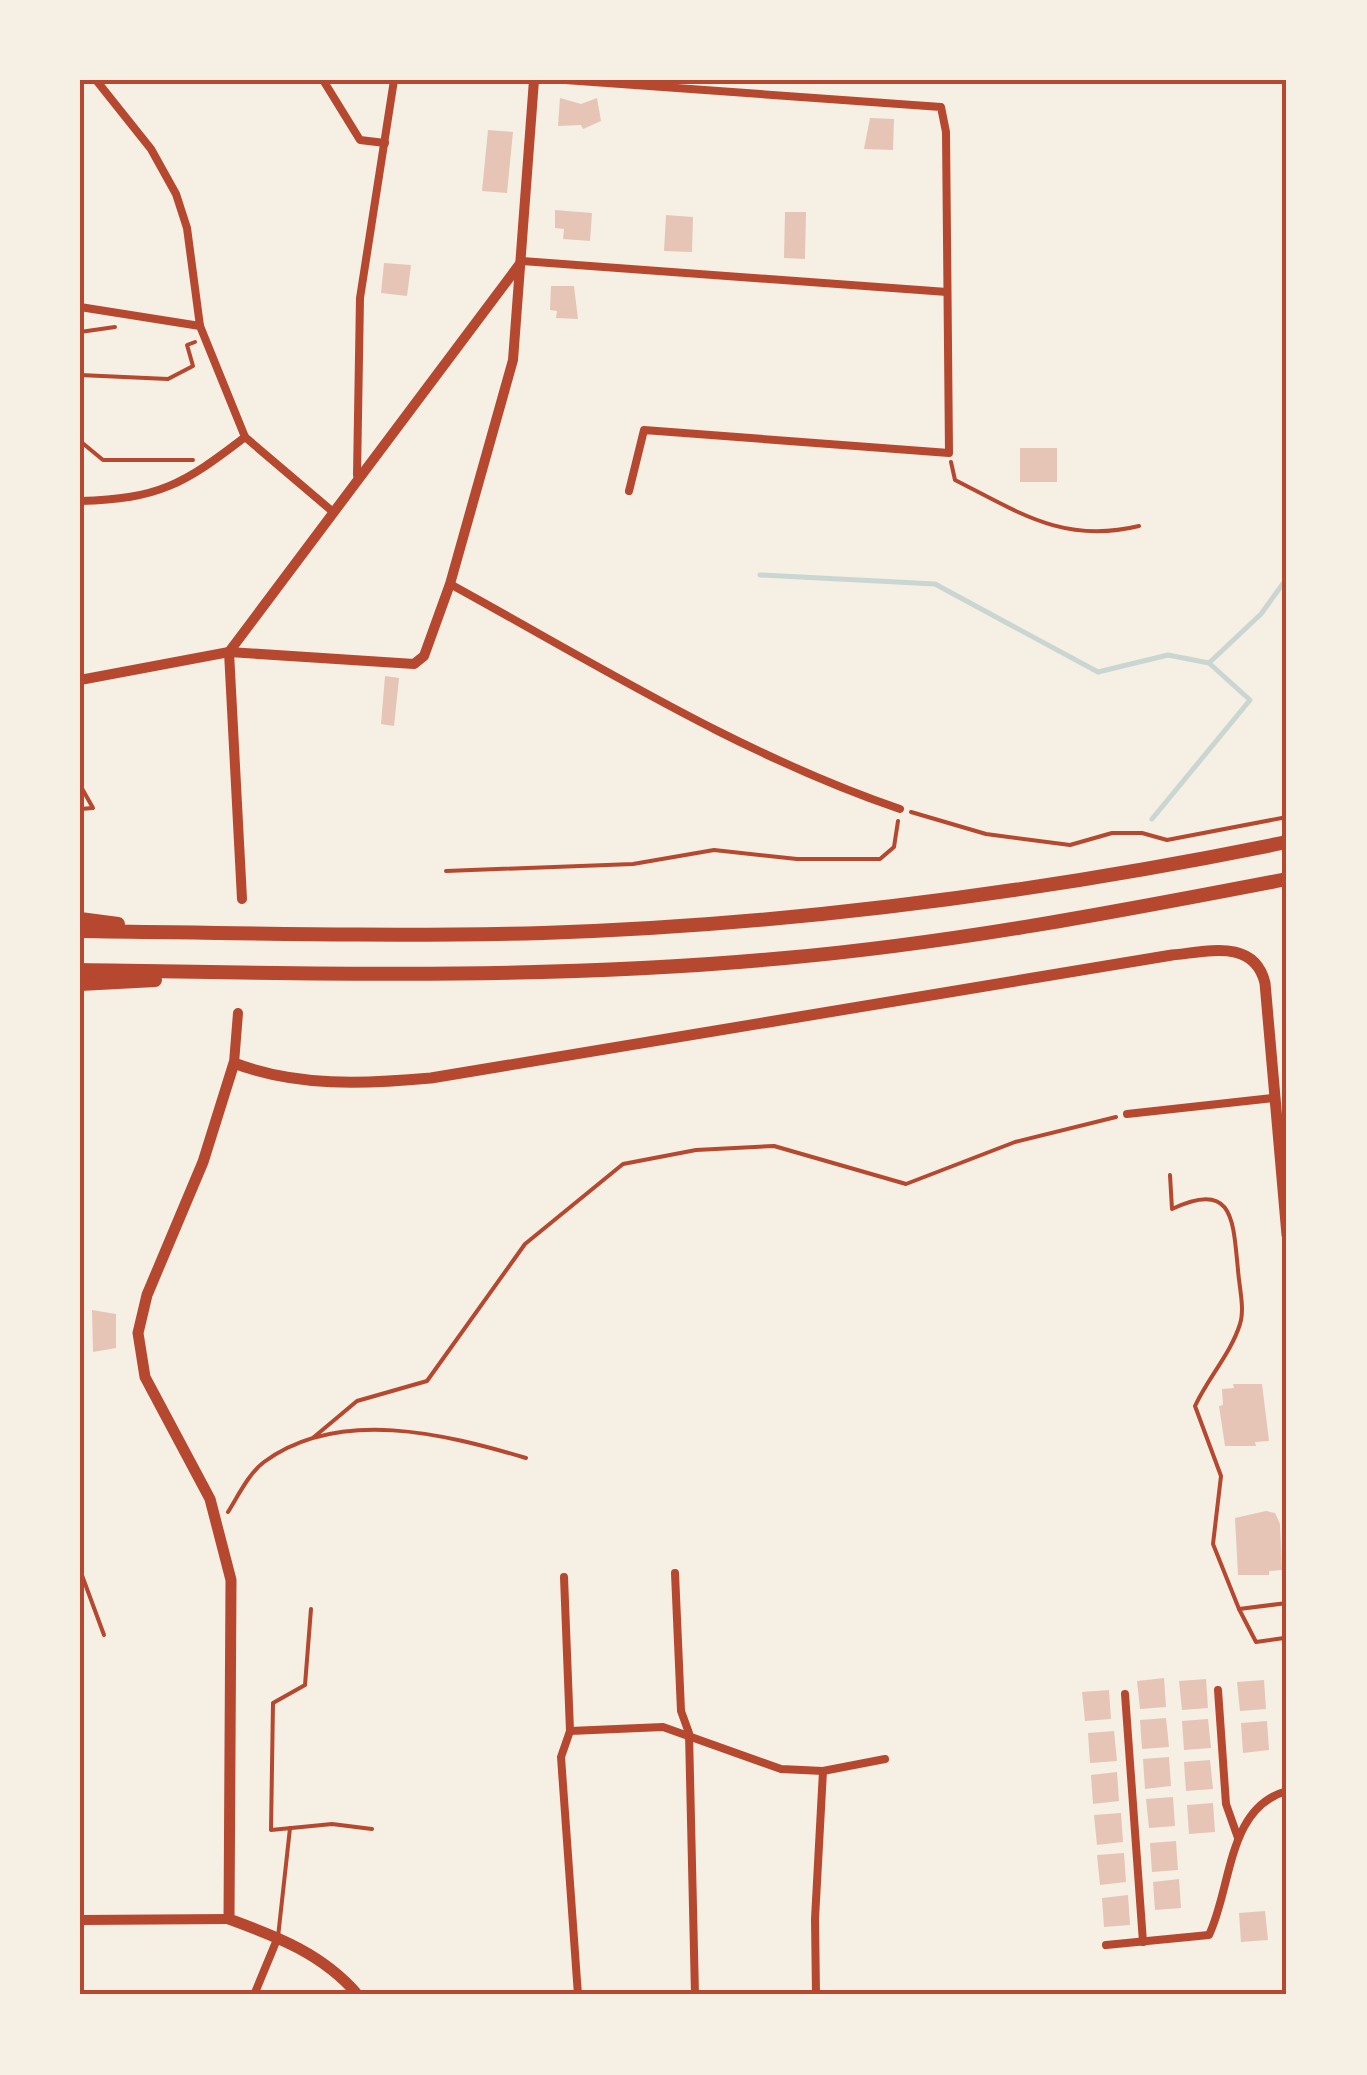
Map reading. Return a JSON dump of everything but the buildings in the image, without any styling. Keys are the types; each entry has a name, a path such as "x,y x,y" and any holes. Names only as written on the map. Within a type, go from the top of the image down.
{"highway":[{"path":"80,932 542,933 748,921 1063,884 1287,842"},
{"path":"80,970 588,971 786,958 1076,920 1287,878"},
{"path":"80,920 183,933"},
{"path":"80,984 260,973"}],"main road":[{"path":"358,1995 314,1956 230,1919 233,1610 220,1524 145,1377 138,1333 143,1308 203,1162 234,1063 282,1077 324,1081 374,1083 431,1078 1220,950 1246,954 1263,975 1287,1235"},
{"path":"1273,1098 1287,1097"}],"street":[{"path":"96,80 152,149 176,194 187,228 200,326 245,437 332,511"},
{"path":"323,80 360,140 385,143"},
{"path":"357,476 360,298 394,80"},
{"path":"80,680 229,652 414,664 424,656 450,584 513,360 534,80"},
{"path":"565,80 941,107 946,132 949,453 644,430 628,491"},
{"path":"522,260 947,292"},
{"path":"242,899 229,652 522,260"},
{"path":"80,306 200,326"},
{"path":"80,501 115,500 173,488 245,437"},
{"path":"450,584 724,734 806,774 900,809"},
{"path":"234,1063 238,1013"},
{"path":"1127,1114 1273,1098"},
{"path":"675,1573 681,1712 688,1733 695,1995"},
{"path":"564,1577 570,1732 561,1757 578,1995"},
{"path":"1218,1690 1226,1804 1238,1840"},
{"path":"1125,1694 1143,1942"},
{"path":"570,1732 663,1726 758,1764 823,1771 884,1759"},
{"path":"816,1995 815,1919 823,1771"},
{"path":"1106,1945 1208,1935 1248,1817 1269,1796 1287,1791"},
{"path":"80,1920 230,1919"},
{"path":"254,1995 278,1937"}],"lane":[{"path":"80,785 92,808 80,809"},
{"path":"1170,1176 1172,1209 1196,1198 1212,1199 1224,1204 1234,1225 1242,1320 1195,1406 1221,1476 1213,1544 1256,1642 1284,1638"},
{"path":"1240,1609 1287,1602"},
{"path":"311,1609 305,1684 273,1704 268,1820 271,1830 332,1824 372,1829"},
{"path":"278,1937 290,1828"}],"path":[{"path":"80,374 168,379 193,366 186,345 204,339"},
{"path":"80,442 103,460 180,458 212,462"},
{"path":"949,453 955,480 1039,522 1103,535 1140,526"},
{"path":"446,871 632,864 714,850 797,859 880,859 894,846 900,809 986,834 1070,846 1112,833 1142,833 1167,840 1287,817"},
{"path":"220,1524 262,1463 314,1437 357,1401 427,1381 525,1244 623,1164 696,1150 774,1146 906,1184 1015,1142 1127,1114"},
{"path":"314,1437 371,1431 447,1435 526,1458"},
{"path":"80,1570 104,1635"}],"waterway":[{"path":"760,575 935,584 1098,672 1168,655 1209,663 1250,700 1152,819"},
{"path":"1209,663 1261,614 1287,578"}]}
